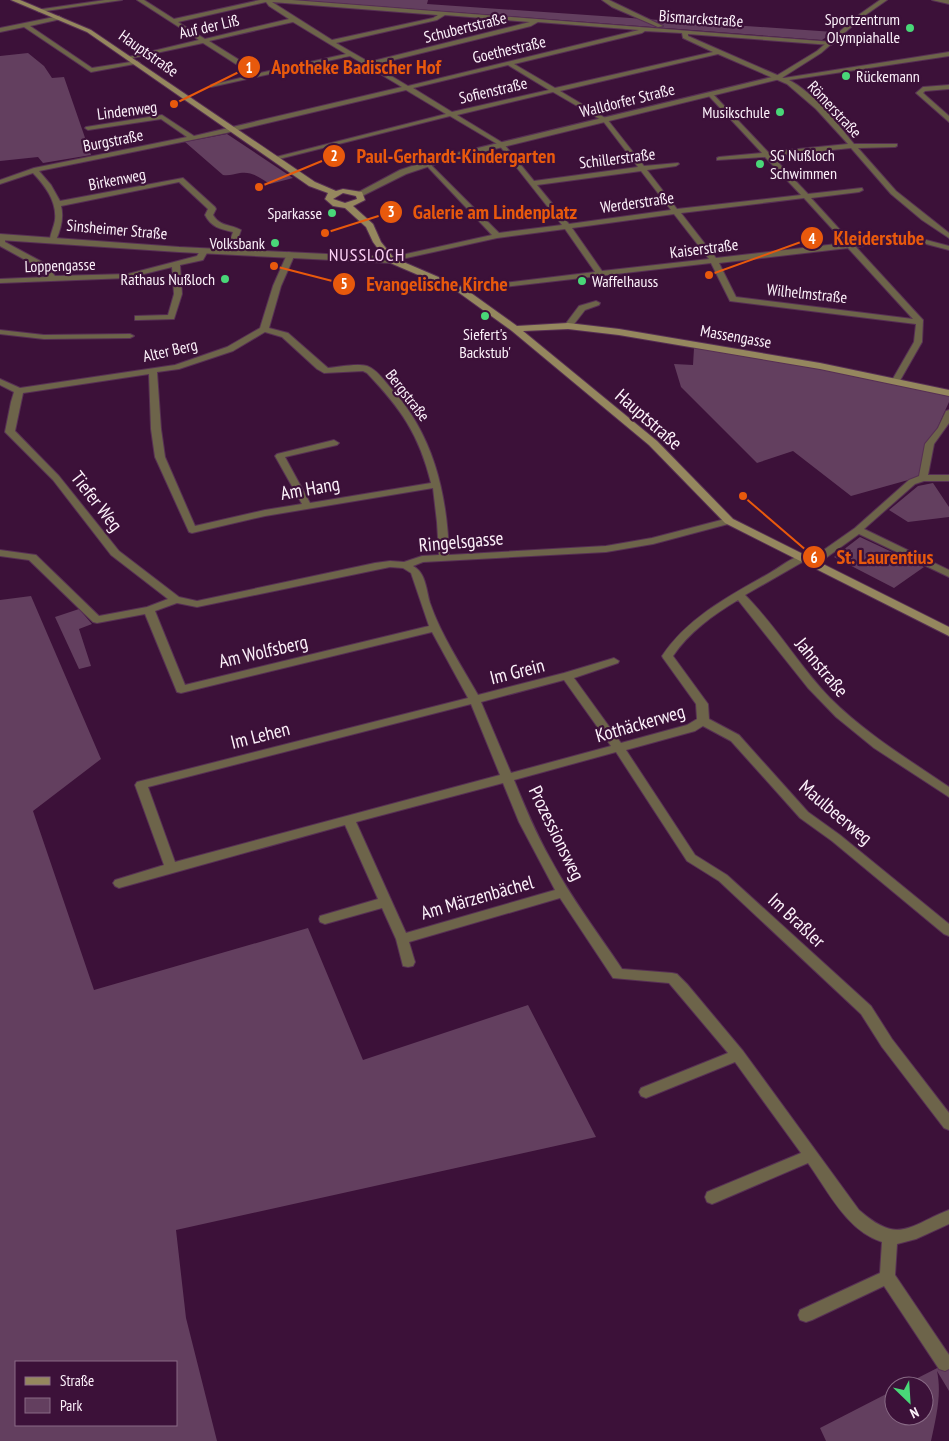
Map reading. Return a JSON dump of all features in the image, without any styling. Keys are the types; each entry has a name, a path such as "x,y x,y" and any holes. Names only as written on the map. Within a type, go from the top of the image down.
{"main road":[{"name":"Hauptstraße","path":"14,0 89,31 312,184 335,193"},
{"name":"Hauptstraße","path":"359,194 347,191 335,193 330,197 331,202 347,205 370,226 377,242 391,260 461,290 515,329 653,442 729,521 949,632"},
{"path":"347,205 359,202 362,198 359,194"},
{"name":"Massengasse","path":"515,329 568,326 619,332 743,352 949,393"}],"street":[{"path":"39,10 57,3 119,0"},
{"path":"140,0 258,76"},
{"path":"269,0 271,5 294,20 501,144 566,226 600,274"},
{"name":"Bismarckstraße","path":"173,21 269,0 831,43"},
{"path":"605,0 661,29"},
{"name":"Walldorfer Straße","path":"359,194 392,177 428,164 501,144 782,78 831,43 862,15 884,0"},
{"path":"935,0 949,2"},
{"path":"332,42 435,19 444,13"},
{"path":"0,30 59,18"},
{"name":"Auf der Liß","path":"130,58 294,20"},
{"name":"Schubertstraße","path":"369,64 530,26 537,20"},
{"path":"26,26 91,70 137,63"},
{"name":"Goethestraße","path":"232,129 640,32 644,28"},
{"name":"Römerstraße","path":"685,31 685,37 782,78 822,112 886,184 907,204 949,236"},
{"name":"Sofienstraße","path":"275,158 452,114 719,52"},
{"path":"214,86 352,54"},
{"path":"782,78 949,54"},
{"path":"508,63 605,120"},
{"path":"949,87 924,89 919,93 949,120"},
{"path":"710,94 888,285 920,322 918,342 895,382"},
{"name":"Lindenweg","path":"88,128 162,117 193,138"},
{"name":"Wilhelmstraße","path":"605,120 714,261 731,297 738,301 826,309 920,322"},
{"name":"Burgstraße","path":"0,182 34,170 232,129"},
{"path":"719,160 852,146 895,145"},
{"path":"428,164 497,236"},
{"name":"Schillerstraße","path":"533,183 676,164"},
{"path":"34,170 49,188 58,204 59,223 53,238"},
{"name":"Birkenweg","path":"58,204 144,189 178,178 212,209 209,215 212,223 236,230 230,252"},
{"name":"Werderstraße","path":"391,260 497,236 677,211 860,190"},
{"path":"1,237 1,243 41,265 53,278"},
{"name":"Sinsheimer Straße","path":"1,237 53,238 204,251 391,260"},
{"name":"Kaiserstraße","path":"461,290 911,238 949,248"},
{"name":"Loppengasse","path":"0,281 128,276 200,258 204,251"},
{"path":"264,329 277,286 291,254"},
{"path":"138,318 171,317 178,294 176,263"},
{"path":"568,326 582,308 596,303"},
{"name":"Alter Berg","path":"19,390 176,367 213,356 264,329"},
{"name":"Bergstraße","path":"264,329 284,335 327,371 356,368 364,368 370,371 409,416 427,452 444,525 444,557"},
{"name":"Alter Berg","path":"0,332 44,337 130,336"},
{"name":"Am Hang","path":"153,371 156,429 160,457 192,530 307,506 435,485"},
{"path":"0,382 19,390"},
{"name":"Tiefer Weg","path":"19,390 10,432 56,478 115,553 176,600 197,604"},
{"path":"923,478 930,444 942,429 949,413"},
{"path":"307,506 280,456 334,444"},
{"path":"739,596 858,530 912,482 923,478 949,478"},
{"name":"Ringelsgasse","path":"197,604 375,566 405,565 422,559 444,557 606,549 653,541 729,521"},
{"path":"858,530 949,574"},
{"path":"0,553 32,557 97,620 149,610 176,600"},
{"name":"Prozessionsweg","path":"405,565 415,571 418,576 425,603 435,628 475,700 509,778 525,822 563,892 618,974 672,978 738,1055 854,1215 866,1227 890,1238"},
{"name":"Kothäckerweg","path":"509,778 691,728 702,720 702,704 667,656 678,639 739,596"},
{"name":"Jahnstraße","path":"739,596 750,606 796,664 842,715 888,752 949,793"},
{"name":"Am Wolfsberg","path":"149,610 181,689 435,628"},
{"name":"Im Grein","path":"475,700 614,662"},
{"name":"Im Grein","path":"568,676 618,747"},
{"name":"Im Lehen","path":"171,868 140,785 475,700"},
{"name":"Maulbeerweg","path":"702,720 735,738 804,815 836,838 949,931"},
{"name":"Im Braßler","path":"618,747 691,858 723,878 866,1010 887,1043 949,1124"},
{"path":"119,883 509,778"},
{"name":"Am Märzenbächel","path":"349,820 402,939 408,962"},
{"name":"Am Märzenbächel","path":"402,939 563,892"},
{"path":"325,920 385,902"},
{"path":"646,1092 738,1055"},
{"path":"712,1197 810,1156"},
{"path":"944,1364 887,1277 890,1238 906,1237 949,1217"},
{"path":"806,1315 887,1277"}],"green space":[{"path":"297,0 428,0 427,4 834,32 822,40"},
{"path":"28,53 44,66 52,78 64,77 91,155 43,163 38,157 0,161 0,56"},
{"path":"227,134 293,178 270,184 248,173 223,175 185,142"},
{"path":"694,348 790,362 854,375 949,396 949,402 930,444 919,477 851,496 793,451 757,463 681,387 674,364 693,365"},
{"path":"933,483 949,507 949,517 908,522 889,510 918,486"},
{"path":"860,537 924,567 894,588 834,557"},
{"path":"31,596 101,759 33,811 94,990 308,928 363,1060 528,1005 596,1137 176,1230 186,1318 217,1441 0,1441 0,600"},
{"path":"79,609 92,624 79,629 91,666 79,669 55,617"},
{"path":"949,1362 949,1391 937,1371 939,1397 934,1425 934,1376 922,1376"},
{"path":"884,1395 884,1426 934,1426 931,1441 826,1441 820,1428"}],"place":[{"name":"Sportzentrum Olympiahalle","path":"910,28"},
{"name":"Rückemann","path":"846,76"},
{"name":"Apotheke Badischer Hof","path":"174,104"},
{"name":"Musikschule","path":"780,112"},
{"name":"SG Nußloch Schwimmen","path":"760,164"},
{"name":"Paul-Gerhardt-Kindergarten","path":"259,187"},
{"name":"Sparkasse","path":"332,213"},
{"name":"Galerie am Lindenplatz","path":"325,233"},
{"name":"Volksbank","path":"275,243"},
{"name":"Evangelische Kirche","path":"274,266"},
{"name":"Kleiderstube","path":"709,275"},
{"name":"Rathaus Nußloch","path":"225,279"},
{"name":"Waffelhauss","path":"582,281"},
{"name":"Siefert's Backstub'","path":"485,316"},
{"name":"St. Laurentius","path":"743,496"}],"district":[{"name":"NUSSLOCH","path":"367,254"}]}
